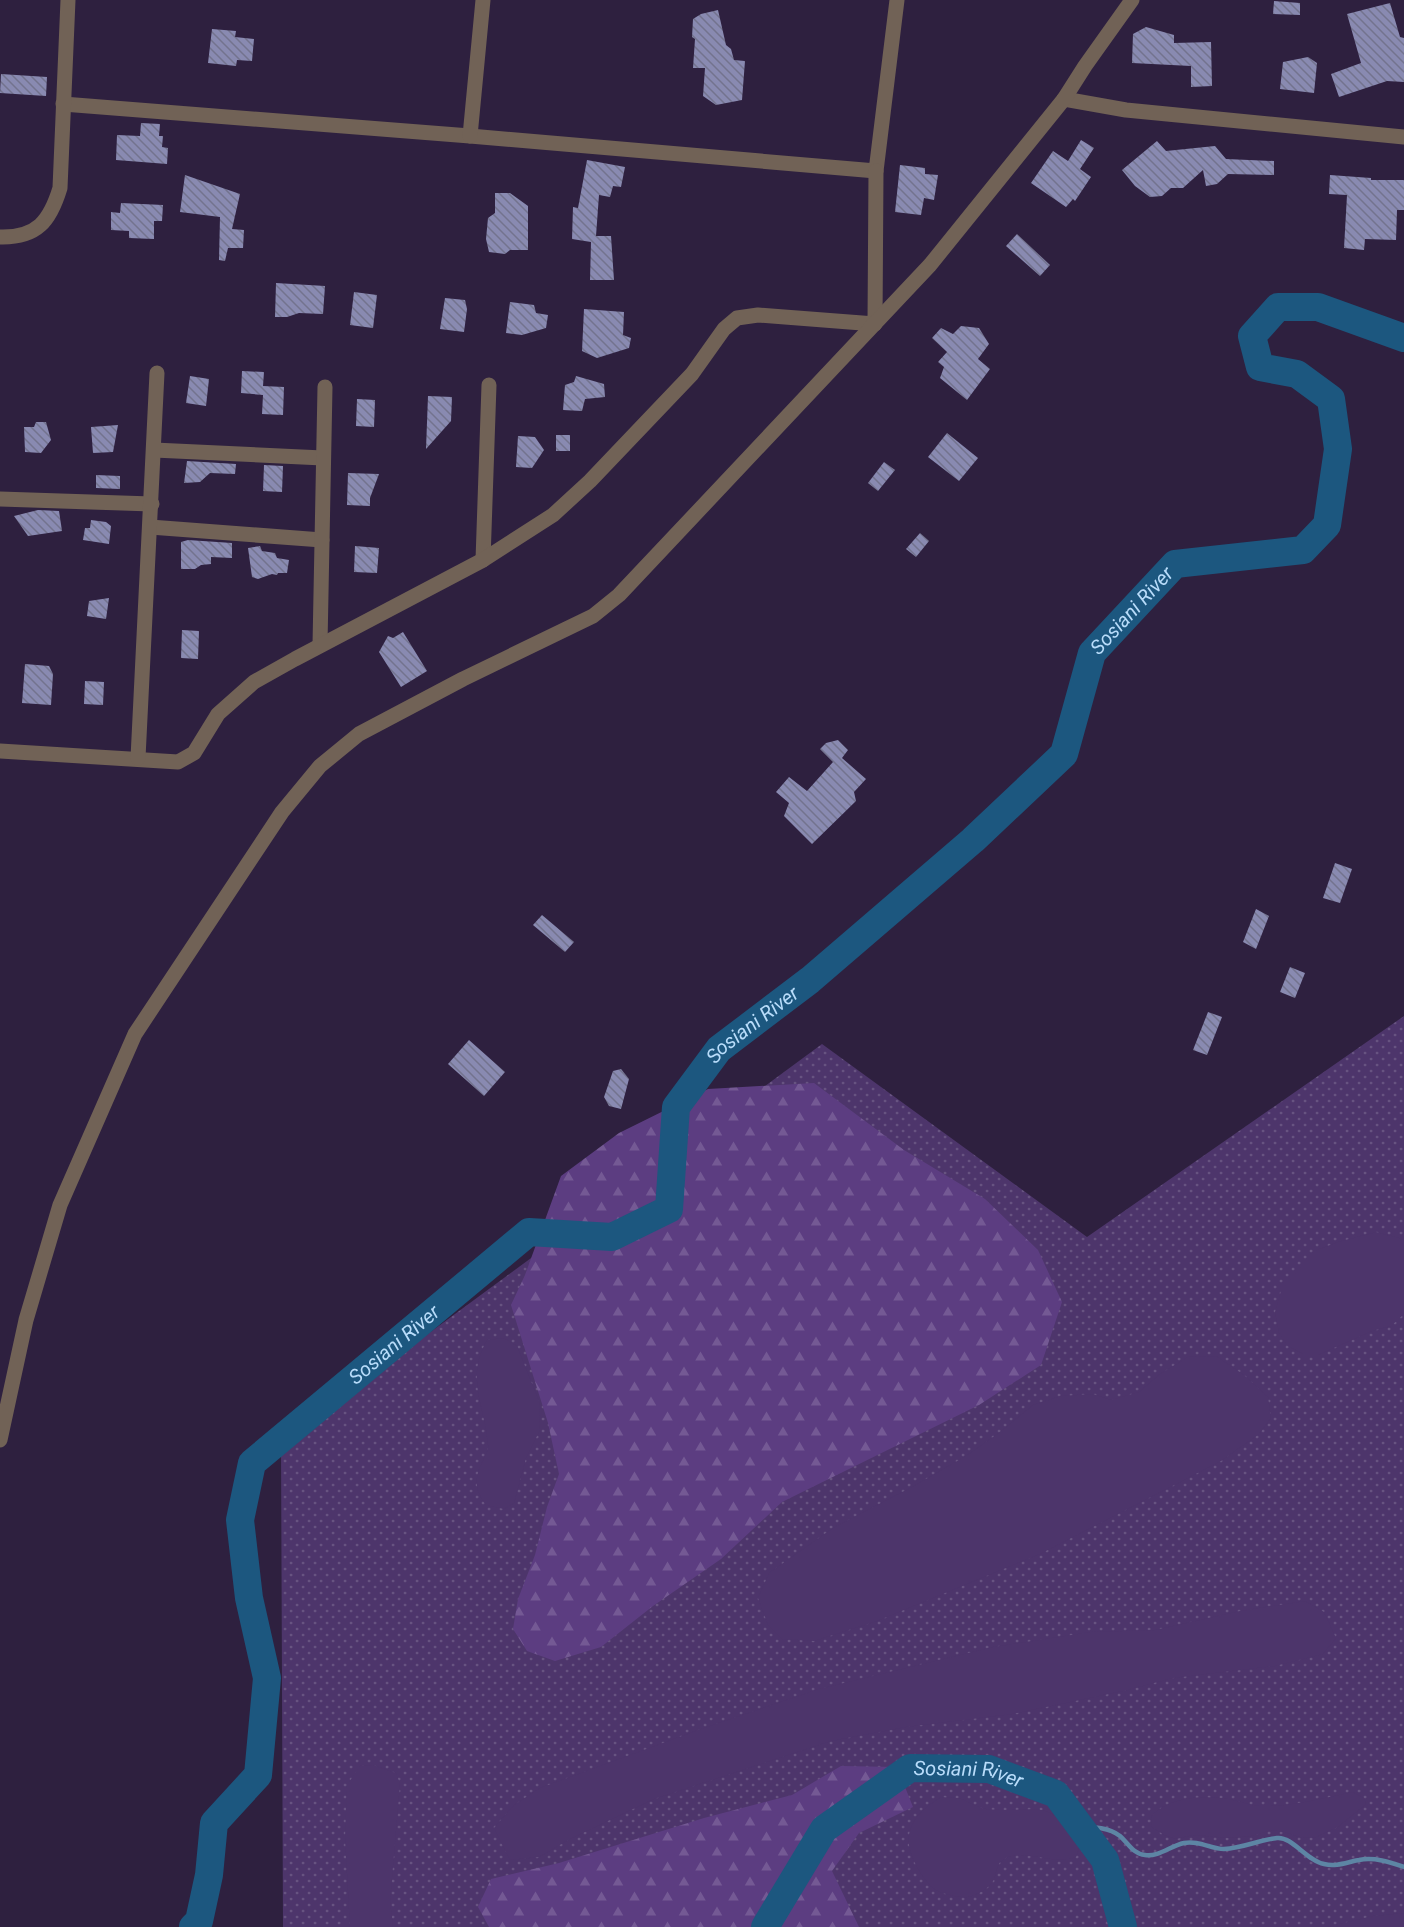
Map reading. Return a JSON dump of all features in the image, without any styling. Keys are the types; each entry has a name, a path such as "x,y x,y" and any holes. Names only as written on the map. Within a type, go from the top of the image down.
{"street":[{"path":"0,237 25,236 37,230 54,206 60,188 68,0"},
{"path":"470,136 483,0"},
{"path":"875,324 876,171 897,0"},
{"path":"0,1440 26,1320 60,1205 135,1034 282,812 320,766 359,734 463,679 593,616 610,602 930,265 1064,99 1132,0"},
{"path":"1064,99 1126,110 1404,137"},
{"path":"63,104 876,171"},
{"path":"0,751 178,762 194,753 218,714 254,682 483,560 553,515 590,481 692,374 724,329 737,318 758,315 875,324"},
{"path":"138,758 157,373"},
{"path":"483,560 489,385"},
{"path":"320,645 325,387"},
{"path":"154,450 323,458"},
{"path":"0,499 152,504"},
{"path":"150,527 322,540"}],"shaded area":[{"path":"1404,1016 1404,1927 283,1927 281,1442 822,1044 1087,1237"},
{"path":"1376,1232 1399,1238 1404,1246 1404,1314 1391,1326 1372,1331 1318,1355 1305,1355 1288,1346 1279,1333 1275,1312 1281,1291 1317,1250"},
{"path":"504,1338 517,1346 539,1401 540,1430 526,1458 514,1503 504,1509 486,1505 477,1487 479,1471 488,1447 478,1392 477,1367 487,1340"},
{"path":"1216,1356 1244,1375 1268,1397 1271,1418 1259,1434 1221,1461 1040,1554 877,1621 814,1641 782,1639 768,1625 758,1598 769,1573 833,1528 966,1456 1033,1405 1061,1396 1093,1394 1111,1400 1139,1392 1160,1374 1188,1357"},
{"path":"1305,1601 1324,1612 1336,1638 1323,1654 1275,1666 1173,1678 1012,1714 906,1727 831,1741 654,1799 570,1839 539,1857 510,1860 494,1828 514,1805 540,1788 819,1689 993,1647 1091,1632 1155,1630 1240,1611"},
{"path":"373,1765 396,1773 400,1784 390,1901 393,1927 350,1927 345,1838 347,1785 360,1766"},
{"path":"1353,1792 1364,1798 1366,1804 1338,1827 1316,1837 1302,1838 1272,1830 1251,1836 1230,1838 1193,1835 1176,1839 1152,1827 1151,1817 1159,1810 1168,1804 1189,1798 1223,1798 1254,1805 1272,1806 1307,1802"},
{"path":"941,1797 961,1799 986,1809 1029,1809 1050,1813 1069,1831 1079,1849 1076,1857 1057,1859 1029,1855 1012,1856 999,1863 992,1882 979,1893 964,1897 940,1892 933,1888 919,1871 910,1849 909,1835 917,1817"},
{"path":"1404,1913 1404,1927 1326,1927 1373,1916"}],"green space":[{"path":"814,1083 904,1150 985,1199 1038,1250 1062,1302 1041,1365 979,1405 782,1502 721,1559 653,1606 601,1647 555,1661 527,1651 513,1629 518,1599 535,1555 547,1507 559,1474 548,1423 511,1305 525,1275 561,1176 619,1133 708,1089"},
{"path":"841,1766 897,1767 913,1807 859,1833 832,1871 859,1927 489,1927 478,1907 491,1879 559,1863 704,1818 792,1795"}],"building":[{"path":"1274,1 1300,3 1300,15 1273,14"},
{"path":"1390,3 1400,37 1404,38 1404,82 1387,81 1339,97 1331,74 1361,63 1347,14"},
{"path":"718,10 726,45 731,49 734,60 745,61 742,100 716,105 703,96 705,68 693,68 695,39 692,37 693,19 701,14"},
{"path":"1146,27 1174,35 1174,43 1211,42 1212,86 1191,87 1191,66 1132,63 1133,34"},
{"path":"212,29 236,31 235,37 254,39 252,61 237,60 236,66 208,63"},
{"path":"1308,57 1317,63 1314,93 1280,89 1283,62"},
{"path":"1,74 47,77 46,96 0,93"},
{"path":"141,123 160,124 159,136 163,136 162,147 168,148 167,164 116,160 117,135 140,136"},
{"path":"1081,140 1094,148 1080,169 1091,177 1075,201 1073,199 1066,207 1031,183 1053,151 1068,161"},
{"path":"1157,141 1166,151 1215,146 1226,159 1274,161 1274,175 1228,174 1217,184 1206,186 1203,170 1183,188 1171,188 1162,196 1150,197 1135,186 1122,170"},
{"path":"587,160 625,167 621,187 613,186 610,197 599,195 596,236 611,236 614,280 590,280 591,242 572,239 573,207 578,208"},
{"path":"900,165 925,168 925,174 938,175 934,200 924,198 921,215 895,212"},
{"path":"185,175 240,194 232,229 244,230 243,248 228,248 225,261 219,260 220,217 180,212"},
{"path":"1330,175 1371,178 1371,180 1404,180 1404,210 1397,210 1396,240 1365,239 1364,250 1344,248 1347,195 1329,194"},
{"path":"495,193 510,193 528,206 528,250 510,250 505,254 489,252 486,239 488,218 495,213"},
{"path":"121,203 163,205 162,221 154,221 154,239 129,238 129,231 111,230 111,212 120,213"},
{"path":"1017,234 1050,265 1040,276 1006,246"},
{"path":"276,283 325,286 323,314 299,313 287,317 275,317"},
{"path":"354,292 377,295 373,328 350,325"},
{"path":"445,298 465,300 467,309 464,332 440,329"},
{"path":"510,302 534,305 536,313 548,315 546,328 522,335 506,333"},
{"path":"584,309 624,312 623,335 631,338 629,348 597,358 582,351"},
{"path":"961,326 979,328 989,344 978,359 990,369 967,400 940,378 944,367 938,362 947,352 932,338 941,328 953,334"},
{"path":"242,371 264,372 263,386 284,387 283,415 262,414 263,395 241,393"},
{"path":"190,376 209,379 206,406 186,403"},
{"path":"576,376 604,384 605,397 585,399 582,411 563,410 565,385 574,382"},
{"path":"428,396 452,397 451,421 426,449"},
{"path":"357,399 375,400 374,427 356,426"},
{"path":"36,422 46,422 51,440 41,453 25,452 24,427 34,427"},
{"path":"118,425 113,452 93,453 91,427"},
{"path":"947,433 978,458 959,481 928,457"},
{"path":"556,435 570,435 570,451 556,451"},
{"path":"518,436 535,437 544,450 532,468 516,467"},
{"path":"187,461 236,464 235,474 210,473 200,482 184,483"},
{"path":"884,462 895,470 878,491 868,483"},
{"path":"264,465 283,466 282,492 263,491"},
{"path":"348,473 379,474 370,498 370,506 347,505"},
{"path":"96,475 120,476 120,489 96,488"},
{"path":"38,510 59,511 62,531 28,536 14,516"},
{"path":"91,520 106,522 111,526 109,544 83,540 85,528 90,528"},
{"path":"920,533 929,541 916,557 906,549"},
{"path":"188,540 232,543 232,558 211,557 211,564 201,565 195,569 181,569 181,542"},
{"path":"260,546 262,551 275,553 277,558 289,560 287,573 272,574 258,579 252,577 248,548"},
{"path":"355,546 379,548 377,573 354,572"},
{"path":"109,598 106,619 87,616 89,601"},
{"path":"182,630 199,631 198,659 181,658"},
{"path":"403,632 427,671 401,687 379,652 388,636 393,638"},
{"path":"25,664 49,666 53,674 51,705 22,703"},
{"path":"85,681 104,682 103,705 84,704"},
{"path":"838,740 848,750 842,758 866,779 854,792 856,801 812,844 784,816 789,803 776,792 789,777 807,791 833,762 820,749 826,743"},
{"path":"1335,863 1352,869 1340,903 1323,898"},
{"path":"1256,909 1269,916 1256,949 1243,942"},
{"path":"542,915 574,942 565,952 533,925"},
{"path":"1290,967 1305,973 1295,998 1280,992"},
{"path":"1208,1012 1222,1017 1207,1055 1193,1050"},
{"path":"469,1040 505,1072 484,1096 448,1064"},
{"path":"621,1069 629,1079 621,1109 609,1106 604,1097 613,1071"}],"waterway":[{"name":"Sosiani River","path":"193,1927 199,1921 209,1875 214,1823 258,1775 267,1678 249,1598 240,1520 252,1463 529,1232 612,1237 669,1209 676,1107 719,1049 810,980 973,840 1064,754 1092,653 1175,564 1303,550 1327,525 1338,449 1331,399 1297,374 1260,367 1252,336 1278,307 1318,307 1404,338"},
{"name":"Sosiani River","path":"765,1927 824,1829 910,1768 989,1769 1056,1794 1105,1860 1123,1927"},
{"path":"1081,1828 1111,1831 1120,1836 1134,1850 1145,1855 1155,1854 1184,1843 1224,1849 1283,1838 1324,1864 1338,1865 1370,1859 1404,1867"}]}
